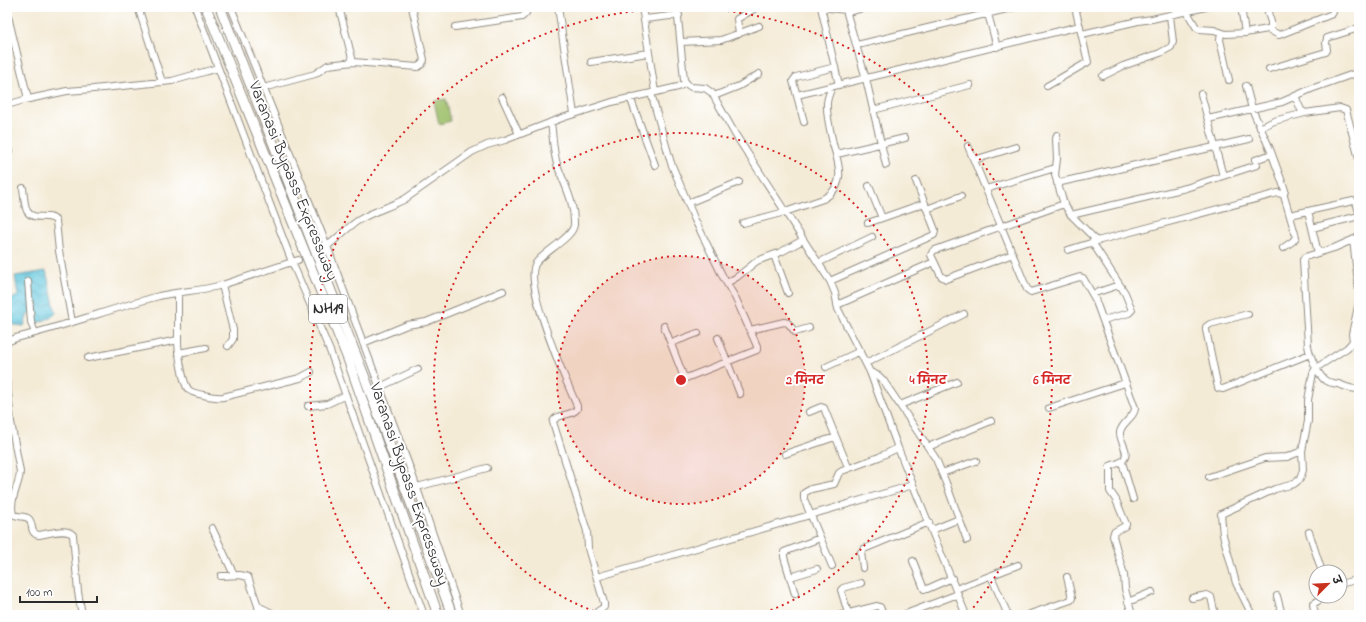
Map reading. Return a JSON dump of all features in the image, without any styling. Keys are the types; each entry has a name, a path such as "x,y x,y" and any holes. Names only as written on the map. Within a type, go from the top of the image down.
{"highway":[{"name":"Varanasi Bypass Expressway","path":"206,7 348,358 438,615"},
{"name":"Varanasi Bypass Expressway","path":"220,7 365,378 452,615"}],"street":[{"path":"138,7 162,82"},
{"path":"195,7 330,351 424,615"},
{"path":"231,7 264,88 324,248 380,387 462,615"},
{"path":"339,7 354,62"},
{"path":"264,88 315,74 328,65 354,62 418,67 424,60 414,7"},
{"path":"455,27 522,17 526,13 527,7"},
{"path":"558,7 574,114"},
{"path":"642,7 645,19 653,92 671,163 710,252 736,299 757,346 757,350 686,378 683,375 664,326"},
{"path":"677,7 684,80 686,84 691,87 705,88 709,90 714,96 735,134 830,281 835,293 837,304 870,372 898,448 966,615"},
{"path":"739,34 737,19 757,7"},
{"path":"839,85 821,7 846,9 867,7"},
{"path":"857,45 1015,7"},
{"path":"1047,86 1088,64 1075,7"},
{"path":"1082,34 1206,7"},
{"path":"1241,7 1245,33"},
{"path":"1271,30 1271,22 1268,13 1270,9 1275,7"},
{"path":"1187,12 1198,28 1214,30 1226,34 1245,33 1265,29 1271,30 1276,34 1282,34 1332,14 1333,7"},
{"path":"846,9 866,78 886,165"},
{"path":"7,12 28,99"},
{"path":"988,14 997,46"},
{"path":"645,19 679,16"},
{"path":"1104,76 1123,66 1160,53 1171,47 1173,42 1170,16"},
{"path":"681,42 717,41 759,26"},
{"path":"797,95 1080,26"},
{"path":"1269,69 1326,52 1327,38 1359,28"},
{"path":"1220,33 1220,40 1229,80"},
{"path":"591,62 648,53"},
{"path":"804,122 793,81 796,77 835,67"},
{"path":"7,105 28,99 78,89 93,89 172,81 218,68"},
{"path":"1208,119 1282,102 1311,89 1359,72"},
{"path":"714,96 739,86 759,74"},
{"path":"324,248 357,221 372,213 392,206 404,199 473,152 487,145 574,114 686,84"},
{"path":"874,110 970,85"},
{"path":"743,223 785,212 823,199 837,186 839,179 839,163 827,111 828,98 832,86"},
{"path":"1246,86 1252,109 1272,154 1285,190 1284,194"},
{"path":"1201,94 1223,176"},
{"path":"1295,96 1301,110 1305,113"},
{"path":"502,97 519,134"},
{"path":"630,98 655,165"},
{"path":"1260,128 1274,122 1305,113 1340,108 1346,110 1359,159"},
{"path":"551,122 557,162 570,196 574,224 571,232 536,263 533,270 533,282 538,304 552,345 577,409 575,412 556,418 553,422 587,531 588,548 604,605 597,612 597,615"},
{"path":"1057,135 1055,168 1057,183 1064,204 1071,215 1095,242 1127,298 1131,311 1103,320"},
{"path":"837,154 905,138"},
{"path":"1057,183 1249,139"},
{"path":"7,141 9,151"},
{"path":"968,146 1027,289 1030,292 1082,277 1092,294 1103,320 1135,410 1121,430 1121,437 1126,454 1125,459 1122,462 1110,466 1109,488 1116,500 1126,524 1114,532 1113,536 1124,576 1125,589 1132,615"},
{"path":"974,160 1016,147"},
{"path":"1071,215 1186,188 1223,176 1272,154"},
{"path":"986,189 1055,168"},
{"path":"830,281 934,236 936,230 916,180"},
{"path":"688,203 739,182"},
{"path":"869,186 882,218"},
{"path":"23,188 26,206 30,214 33,217 52,218 56,221 59,251 72,322"},
{"path":"1068,250 1278,193 1284,196 1296,236 1293,241 1283,248"},
{"path":"868,223 961,196"},
{"path":"1290,215 1353,201 1356,202 1359,212"},
{"path":"1013,254 946,279 941,276 931,255 935,250 1064,204"},
{"path":"1308,211 1318,253"},
{"path":"1312,228 1359,216"},
{"path":"818,263 872,237"},
{"path":"1359,237 1334,248 1305,257 1303,260 1308,345 1316,368 1322,378 1327,381 1350,389 1359,389"},
{"path":"727,283 741,275 754,263 774,255 803,240"},
{"path":"1353,240 1359,291"},
{"path":"774,255 788,293"},
{"path":"7,342 16,338 162,296 212,288 295,261"},
{"path":"837,304 934,262"},
{"path":"28,281 31,322 35,333"},
{"path":"222,285 233,335 233,339 228,346"},
{"path":"1092,294 1119,285"},
{"path":"363,343 407,326 426,322 503,291"},
{"path":"178,293 178,353 185,384 189,390 215,397 223,397 300,378 311,372"},
{"path":"1353,341 1352,334 1359,302"},
{"path":"866,363 964,314"},
{"path":"1248,314 1210,324 1206,328 1218,388 1223,388 1310,354"},
{"path":"750,330 786,322 796,332 809,328"},
{"path":"670,343 698,333"},
{"path":"1252,615 1236,583 1223,536 1221,514 1275,489 1298,483 1303,470 1302,451 1308,421 1308,400 1313,372 1316,368 1346,348 1359,335"},
{"path":"718,338 740,394"},
{"path":"88,358 178,340"},
{"path":"178,353 206,348"},
{"path":"826,367 860,352"},
{"path":"380,387 418,369"},
{"path":"870,372 883,380 936,458 967,540"},
{"path":"900,405 957,382"},
{"path":"7,383 11,422 20,472 12,504 13,514 17,517 26,517 29,520 32,531 35,534 39,535 66,531 73,535 78,592 82,615"},
{"path":"1049,408 1125,383"},
{"path":"308,406 327,404 346,395"},
{"path":"809,412 823,407 848,468"},
{"path":"928,447 991,422"},
{"path":"786,454 835,437"},
{"path":"832,566 804,499 804,493 811,489 834,484 839,473 898,448"},
{"path":"1209,477 1265,458 1287,457 1302,451"},
{"path":"942,473 976,461"},
{"path":"1122,462 1133,499"},
{"path":"417,487 487,468"},
{"path":"597,577 811,516 913,485"},
{"path":"932,530 959,519"},
{"path":"863,568 861,552 864,549 928,522"},
{"path":"212,528 234,575"},
{"path":"1309,532 1319,564"},
{"path":"795,594 784,557 784,552 820,538"},
{"path":"913,562 924,589 952,578"},
{"path":"903,615 1018,565"},
{"path":"790,577 817,569"},
{"path":"221,576 245,575 248,577 260,615"},
{"path":"991,576 1008,615"},
{"path":"1027,615 1071,600 1072,598 1067,577"},
{"path":"1348,582 1359,579"},
{"path":"848,613 841,590 842,588 860,583"},
{"path":"1128,602 1152,592"},
{"path":"1192,598 1207,595 1211,596 1215,615"},
{"path":"1277,596 1282,615"},
{"path":"1313,604 1315,615"},
{"path":"258,606 276,615"},
{"path":"841,615 876,606 880,607 883,615"}],"green space":[{"path":"446,99 451,121 439,124 434,101"}],"water":[{"path":"46,271 56,313 50,318 37,323 34,312 28,314 24,326 14,325 11,320 9,300 18,296 15,276"}]}
